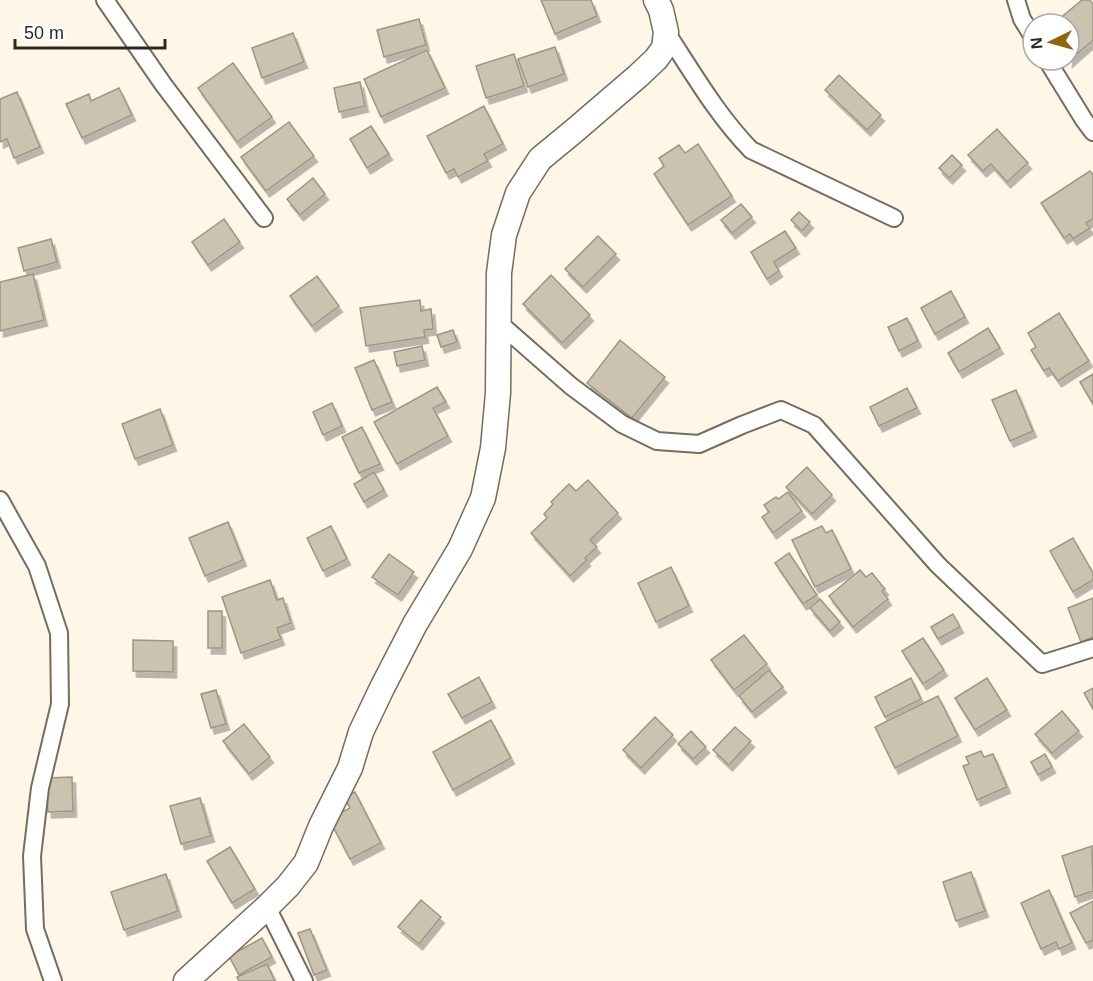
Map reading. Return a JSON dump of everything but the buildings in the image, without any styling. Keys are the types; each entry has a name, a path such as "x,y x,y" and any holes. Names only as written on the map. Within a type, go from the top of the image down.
{"street":[{"path":"105,0 163,84 264,219"},
{"path":"656,0 666,32 698,83 735,133 751,150 894,218"},
{"path":"1016,0 1021,16"},
{"path":"186,981 267,907 306,863 321,826 350,768 361,732 382,688 415,624 460,549 483,498 493,448 498,393 499,273 504,235 518,193 540,159 656,59 664,48 666,32"},
{"path":"1054,72 1093,132"},
{"path":"498,322 571,386 622,424 657,441 699,444 781,410 814,425 938,565 1042,664 1093,648"},
{"path":"0,500 37,566 59,633 60,704 40,788 32,856 35,929 53,981"},
{"path":"267,907 304,981"}]}
